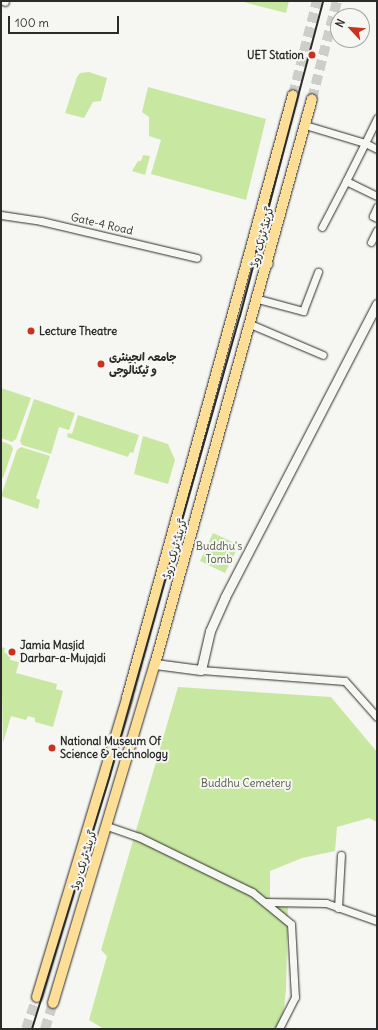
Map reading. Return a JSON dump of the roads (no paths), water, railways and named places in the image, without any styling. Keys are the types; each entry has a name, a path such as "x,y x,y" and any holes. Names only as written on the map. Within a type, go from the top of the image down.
{"main road":[{"name":"گرینڈ ٹرنک روڈ","path":"36,997 127,698 250,257 293,95"},
{"name":"گرینڈ ٹرنک روڈ","path":"53,1003 155,664 268,264 312,99"},
{"path":"250,257 268,264"}],"street":[{"path":"322,227 377,118"},
{"path":"305,125 365,143 377,149"},
{"path":"346,181 377,196"},
{"path":"377,208 373,216 377,218"},
{"name":"Gate-4 Road","path":"1,215 41,221 197,258"},
{"path":"371,242 377,230"},
{"path":"258,299 303,311 318,272"},
{"path":"200,670 210,631 225,597 377,304"},
{"path":"250,324 323,355"},
{"path":"155,664 200,670 345,681 377,717"},
{"path":"107,826 139,837 252,892 291,924 295,997 279,1029"},
{"path":"338,908 341,855"},
{"path":"265,902 326,903 377,921"}],"tunnel":[{"path":"293,95 317,1"},
{"path":"312,99 337,1"},
{"path":"26,1029 37,997"},
{"path":"45,1029 53,1003"}],"railway":[{"path":"32,1029 110,775 240,316 323,1"}],"place":[{"name":"UET Station","path":"312,55"},
{"name":"Lecture Theatre","path":"31,331"},
{"name":"جامعہ انجینئری و ٹیکنالوجی","path":"101,364"},
{"name":"Jamia Masjid Darbar-a-Mujajdi","path":"12,652"},
{"name":"National Museum Of Science & Technology","path":"52,748"}],"park label":[{"name":"Buddhu's Tomb","path":"219,553"},
{"name":"Buddhu Cemetery","path":"246,783"}]}
